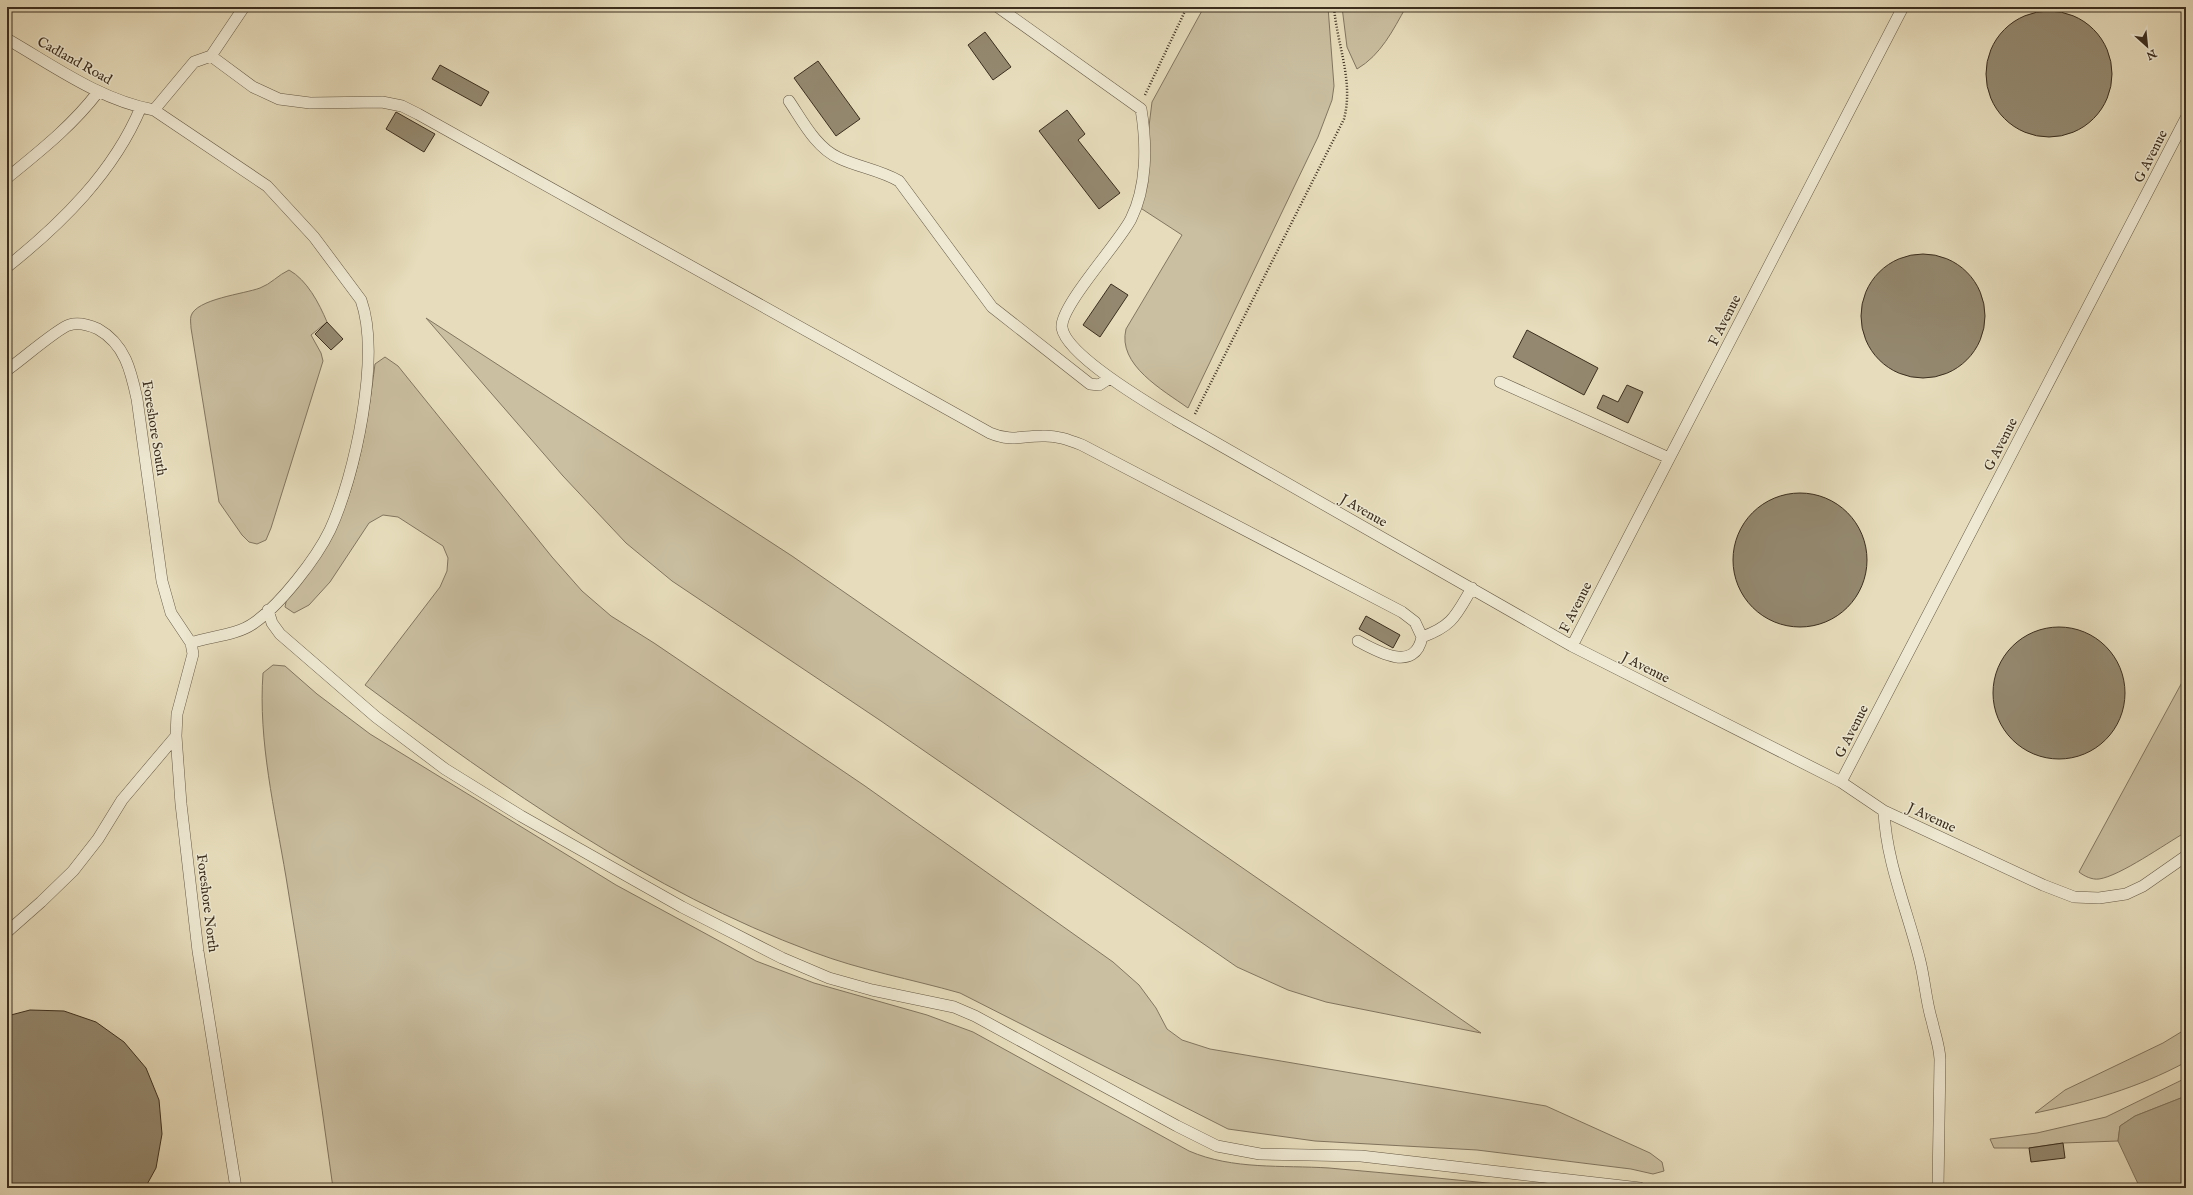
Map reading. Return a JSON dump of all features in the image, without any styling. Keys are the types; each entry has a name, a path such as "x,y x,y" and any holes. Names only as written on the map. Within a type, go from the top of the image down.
{"lane":[{"path":"190,643 253,624 297,579 320,548 338,512 357,444 365,397 369,352 365,312 357,294 314,237 267,186 154,110 194,62 211,56 244,7"},
{"path":"998,7 1140,109"},
{"name":"F Avenue","path":"1572,646 1903,7"},
{"name":"Cadland Road","path":"7,39 98,92 154,110"},
{"path":"211,56 253,87 279,99 310,103 382,102 402,106 990,433 1003,438 1012,439 1052,436 1082,445 1402,612 1415,622 1422,637 1418,648 1404,657 1386,656 1358,641"},
{"path":"7,178 69,125 98,92"},
{"path":"789,101 824,149 838,158 888,174 899,181 992,307 1090,384 1099,385 1110,378"},
{"path":"7,267 61,220 92,185 132,130 141,107"},
{"name":"J Avenue","path":"1140,109 1144,174 1142,190 1137,204 1123,232 1071,302 1062,321 1062,329 1076,348 1110,378 1134,395 1188,427 1572,646 1841,782 1884,811 2043,885 2074,897 2098,898 2126,894 2144,886 2186,856"},
{"name":"G Avenue","path":"1841,782 2186,118"},
{"name":"Foreshore South","path":"7,370 68,325 82,324 93,326 114,339 132,377 137,399 164,590 176,623 190,643"},
{"path":"1500,382 1669,458"},
{"path":"1422,637 1436,632 1452,620 1472,588"},
{"path":"268,610 272,623 280,634 309,661 376,717 445,769 515,812 682,907 812,971 872,990 954,1007 974,1016 1177,1126 1217,1146 1260,1154 1361,1156 1640,1188"},
{"name":"Foreshore North","path":"190,643 193,654 179,699 176,736 184,839 198,951 236,1188"},
{"path":"7,932 73,871 98,838 122,800 176,736"},
{"path":"1884,811 1884,827 1921,962 1932,1021 1939,1040 1938,1188"}],"path":[{"path":"1140,109 1140,101 1187,7"},
{"path":"1188,427 1344,119 1348,105 1348,89 1334,7"}],"shaded area":[{"path":"1204,7 1328,7 1334,86 1332,100 1318,137 1188,408 1155,385 1144,375 1128,354 1125,342 1126,329 1182,235 1139,207 1152,102"},
{"path":"1342,7 1406,7 1380,49 1373,57 1357,69 1347,47"},
{"path":"289,270 307,286 327,322 311,335 321,353 323,361 271,528 266,540 257,544 249,542 242,535 219,502 191,328 191,316 195,310 202,305 221,298 260,288"},
{"path":"426,318 792,556 1481,1033 1326,1002 1288,990 1237,967 881,721 672,581 626,543 563,476"},
{"path":"385,357 398,366 552,557 582,591 611,616 654,643 865,786 1113,962 1139,985 1156,1008 1167,1029 1182,1040 1210,1049 1546,1106 1650,1153 1662,1162 1664,1171 1653,1174 1631,1169 1477,1150 1315,1141 1228,1129 960,993 831,958 752,927 693,899 636,868 525,799 417,724 365,685 440,587 447,571 448,558 443,546 398,517 383,515 369,523 330,582 309,605 294,613 285,607 287,597 331,538 343,511 356,470 366,428 375,364"},
{"path":"273,665 285,666 317,694 370,734 616,885 756,961 814,983 927,1015 973,1032 1189,1151 1223,1161 1258,1166 1329,1168 1537,1188 333,1188 305,994 268,776 265,750 262,699 263,673"},
{"path":"2186,675 2186,832 2130,866 2108,877 2094,879 2086,876 2079,872"},
{"path":"2186,1029 2186,1062 2131,1087 2093,1099 2035,1113 2065,1090 2163,1043"},
{"path":"2186,1078 2186,1096 2135,1116 2120,1126 2118,1141 2063,1143 2029,1148 1994,1148 1990,1139 2037,1133 2106,1117"},
{"path":"2186,1096 2186,1188 2140,1188 2118,1141 2120,1126 2135,1116"}],"building":[{"path":"2055,11 2067,13 2079,18 2094,29 2105,44 2110,56 2112,74 2110,92 2105,104 2094,119 2079,130 2067,135 2043,137 2031,135 2019,130 2004,119 1993,104 1988,92 1986,68 1988,56 1993,44 2004,29 2019,18 2031,13"},
{"path":"985,32 1011,67 993,80 968,45"},
{"path":"818,61 860,119 836,136 794,78"},
{"path":"440,65 489,92 481,106 432,79"},
{"path":"1067,110 1085,134 1078,140 1120,193 1099,209 1039,131"},
{"path":"396,112 435,134 424,152 386,129"},
{"path":"1923,254 1935,255 1947,259 1957,264 1967,272 1975,282 1980,292 1984,304 1984,328 1980,340 1975,350 1967,360 1957,368 1947,373 1935,377 1923,378 1911,377 1899,373 1889,368 1879,360 1871,350 1866,340 1862,328 1861,316 1862,304 1866,292 1871,282 1879,272 1889,264 1899,259 1911,255"},
{"path":"1111,284 1128,295 1100,337 1083,325"},
{"path":"327,322 343,339 331,350 315,334"},
{"path":"1527,330 1598,368 1584,395 1513,357"},
{"path":"1627,385 1643,392 1628,423 1597,408 1603,395 1618,402"},
{"path":"1807,493 1832,501 1843,508 1852,517 1862,534 1866,547 1866,573 1862,586 1852,603 1843,612 1826,622 1813,626 1793,627 1768,619 1757,612 1748,603 1738,586 1734,573 1733,553 1741,528 1748,517 1757,508 1774,498 1787,494"},
{"path":"1366,616 1400,635 1393,648 1359,629"},
{"path":"2059,627 2084,632 2101,642 2110,651 2120,668 2125,693 2120,718 2110,735 2101,744 2084,754 2059,759 2034,754 2017,744 2008,735 1998,718 1993,693 1998,668 2008,651 2017,642 2034,632"},
{"path":"30,1010 64,1011 96,1022 124,1042 146,1068 159,1100 162,1134 156,1168 145,1188 7,1188 7,1016"},
{"path":"2063,1143 2065,1158 2031,1162 2029,1148"}]}
